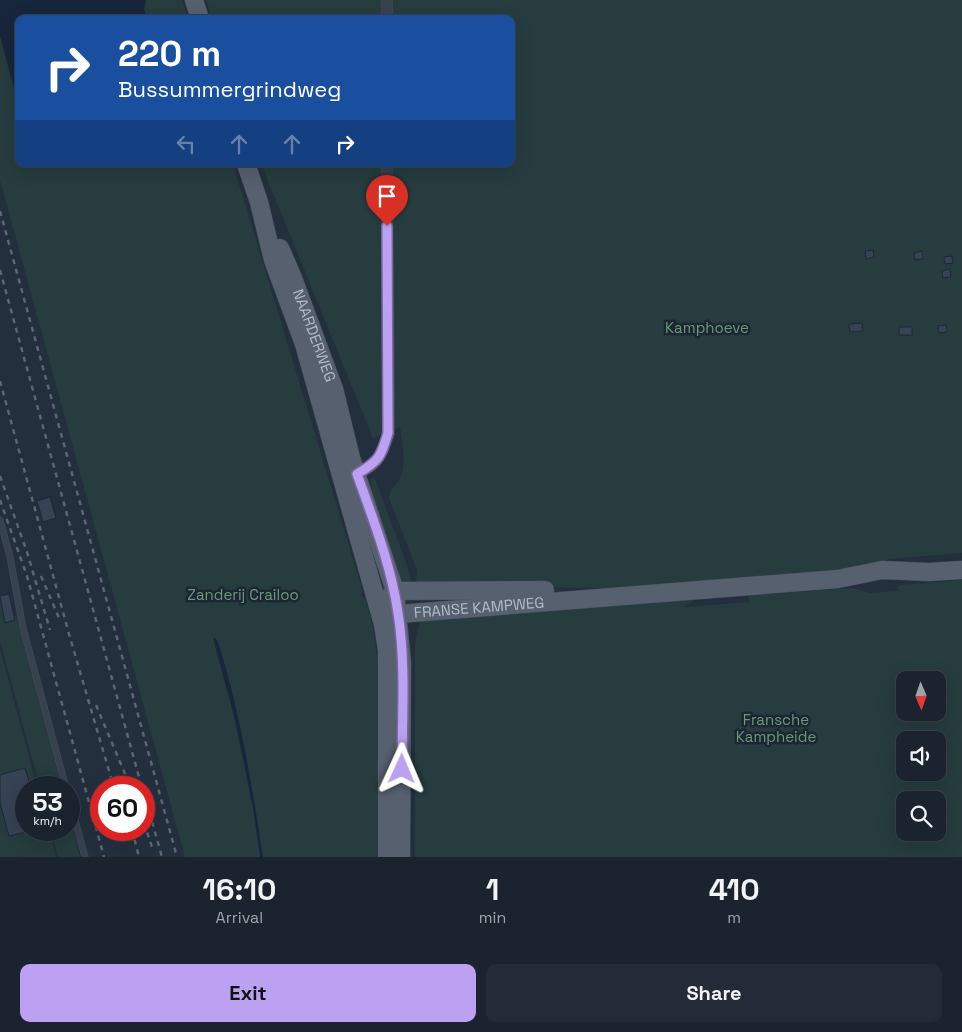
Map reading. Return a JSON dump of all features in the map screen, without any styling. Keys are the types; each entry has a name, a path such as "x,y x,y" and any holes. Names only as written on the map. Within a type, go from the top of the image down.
{"main road":[{"path":"194,0 199,15"},
{"name":"NAARDERWEG","path":"247,167 259,202 273,260 349,476"},
{"path":"349,476 395,591 399,614 402,662 400,857"},
{"path":"349,476 387,650 387,857"},
{"name":"FRANSE KAMPWEG","path":"378,607 399,614 838,579 882,570 929,572 962,570"},
{"name":"FRANSE KAMPWEG","path":"395,591 549,589 673,591"},
{"path":"378,607 395,591"}],"street":[{"path":"387,0 387,15"},
{"path":"349,476 374,464 382,455 388,433 387,167"}],"lane":[{"path":"0,520 10,557 23,628 63,776"},
{"path":"80,838 85,857"}],"green space":[{"name":"Zanderij Crailoo","path":"0,0 182,0 187,15 15,15 15,167 234,167 362,589 362,597 365,597 373,628 377,659 377,857 185,857 0,180"},
{"name":"Kamphoeve","path":"206,0 962,0 962,553 889,559 876,565 832,572 647,588 457,587 416,582 417,570 389,498 391,490 400,478 403,466 400,427 373,438 262,167 515,167 515,15 211,15"},
{"path":"374,476 408,568 412,587 398,580 372,495 371,480"},
{"name":"Fransche Kampheide","path":"962,580 962,857 415,857 415,645 420,620 696,599 683,607 749,602 749,595 853,588 870,593 898,591 899,585"},
{"path":"0,601 5,619 16,616 59,776 37,776 0,641"},
{"path":"0,649 34,776 15,776 15,841 52,841 56,857 0,857"},
{"path":"54,841 76,841 80,857 58,857"}],"water":[{"path":"0,0 146,0 144,9 146,15 15,15 15,92 0,36"},
{"path":"213,638 218,642 233,695 250,776 263,857 260,857 253,808 235,720"}],"building":[{"path":"873,250 874,257 866,259 865,251"},
{"path":"922,251 923,259 915,260 914,253"},
{"path":"952,256 953,263 945,264 944,257"},
{"path":"950,269 951,277 943,278 942,271"},
{"path":"862,323 863,331 850,332 849,324"},
{"path":"946,325 947,332 939,333 938,326"},
{"path":"899,327 912,327 912,335 899,335"},
{"path":"50,497 56,518 43,522 37,501"},
{"path":"9,594 15,620 5,623 0,596"},
{"path":"25,768 27,776 15,776 15,835 9,836 0,803 0,775"}],"railway":[{"path":"0,211 177,857"},
{"path":"0,270 139,776"},
{"path":"0,381 69,634 110,776"},
{"path":"0,476 27,552 50,630"},
{"path":"0,500 27,576 104,857"},
{"path":"41,576 59,618"},
{"path":"96,705 126,776"},
{"path":"155,832 162,857"},
{"path":"135,841 139,857"},
{"path":"150,841 152,847"}],"route":[{"path":"387,226 388,433 382,455 374,464 357,474 395,591 399,614 402,662 402,769"}]}
